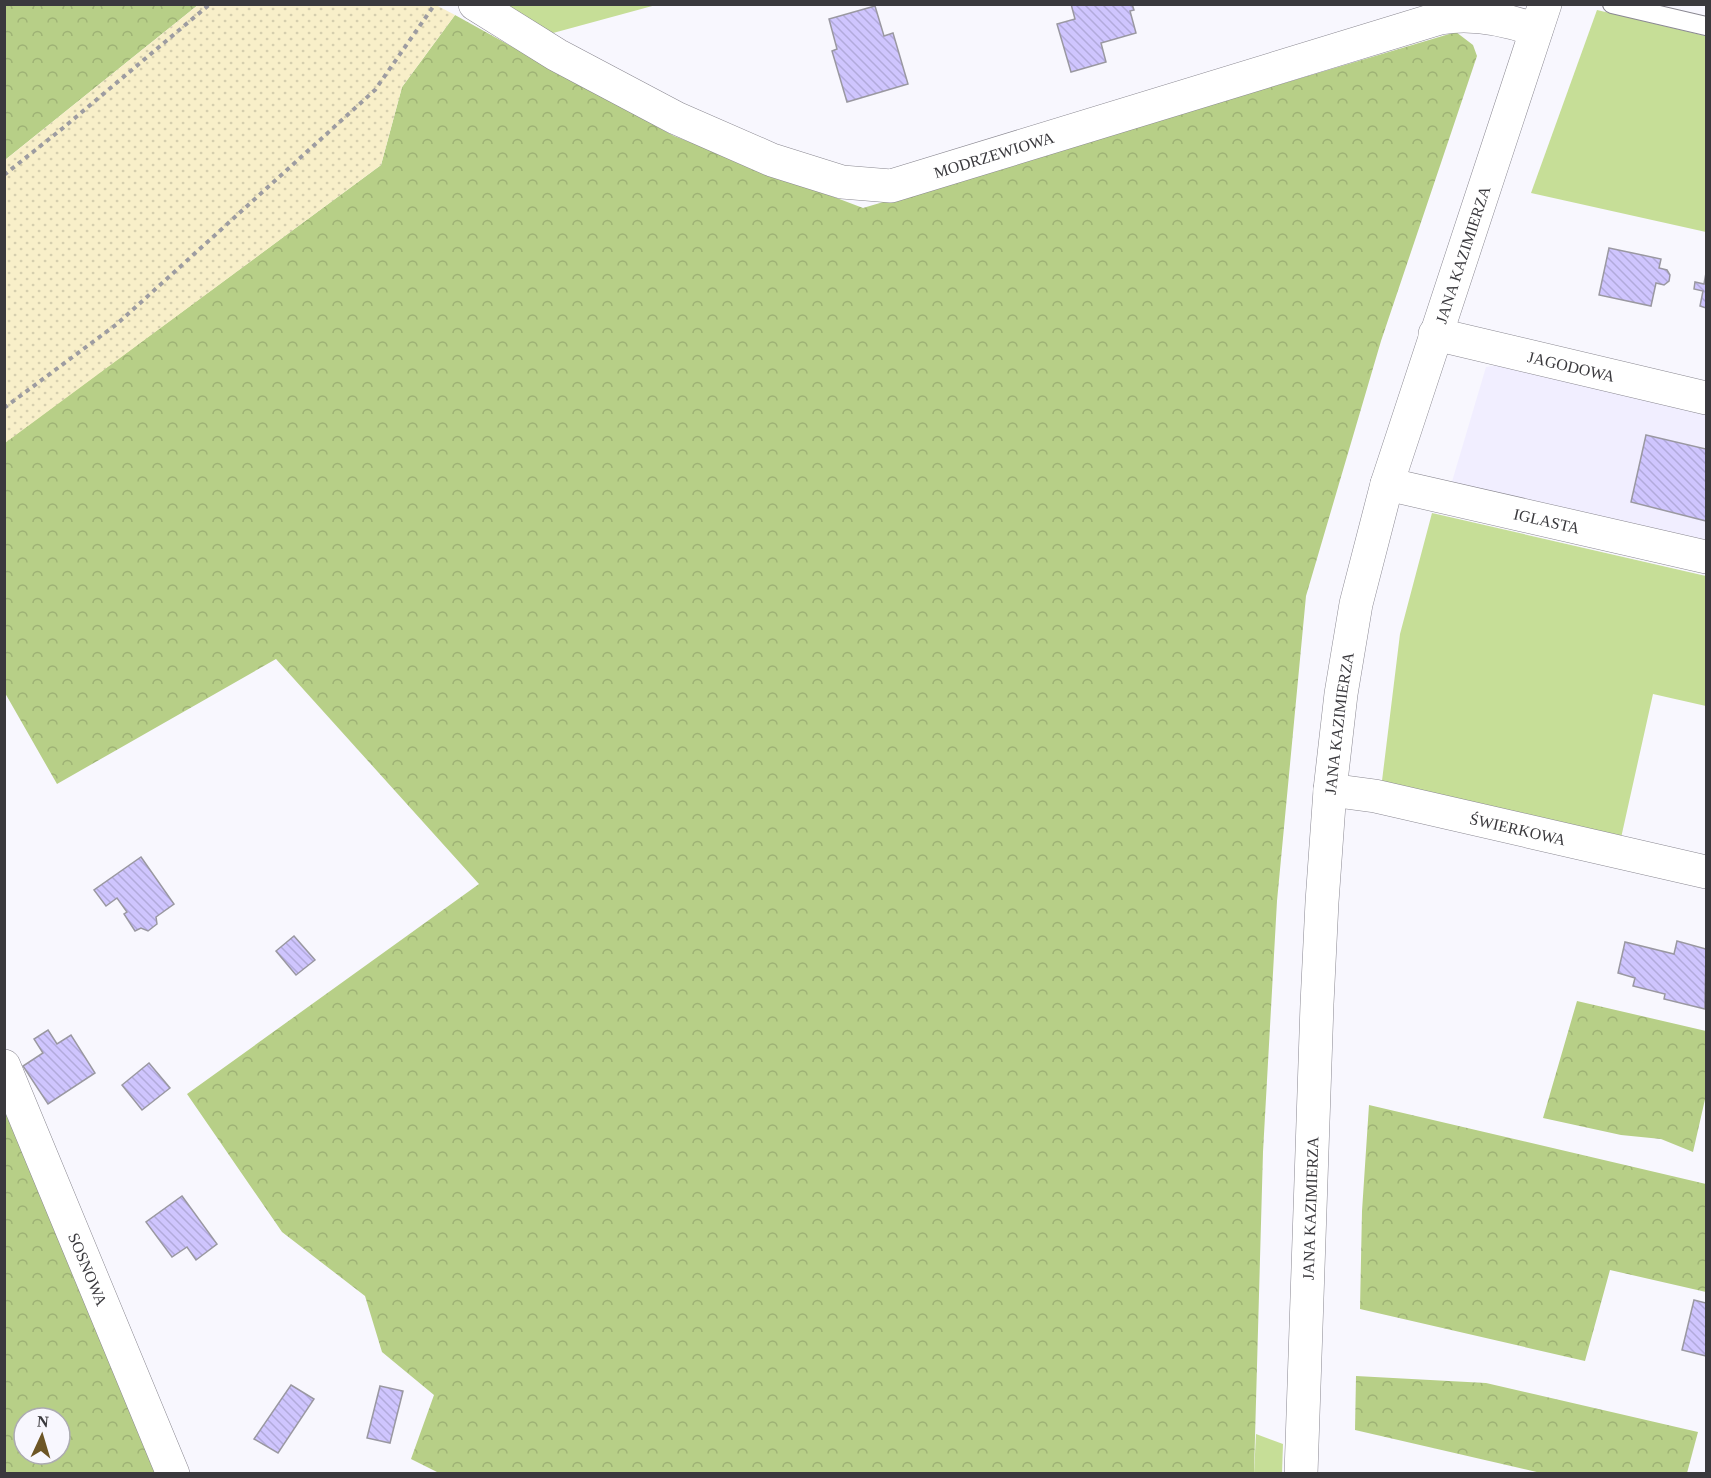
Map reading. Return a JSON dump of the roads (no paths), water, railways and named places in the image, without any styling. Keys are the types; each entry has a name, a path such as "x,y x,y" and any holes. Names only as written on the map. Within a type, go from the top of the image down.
{"street":[{"name":"MODRZEWIOWA","path":"475,4 557,55 676,118 719,137 772,160 842,182 891,186 1440,18 1455,15 1475,16 1514,22 1540,17"},
{"name":"JANA KAZIMIERZA","path":"1301,1473 1317,1004 1330,790 1341,694 1356,604 1387,484 1540,17"},
{"name":"JAGODOWA","path":"1435,334 1707,398"},
{"name":"IGLASTA","path":"1387,484 1707,557"},
{"name":"ŚWIERKOWA","path":"1330,790 1375,796 1707,872"},
{"name":"SOSNOWA","path":"4,1065 172,1473"}],"lane":[{"path":"1612,4 1707,26"}]}
